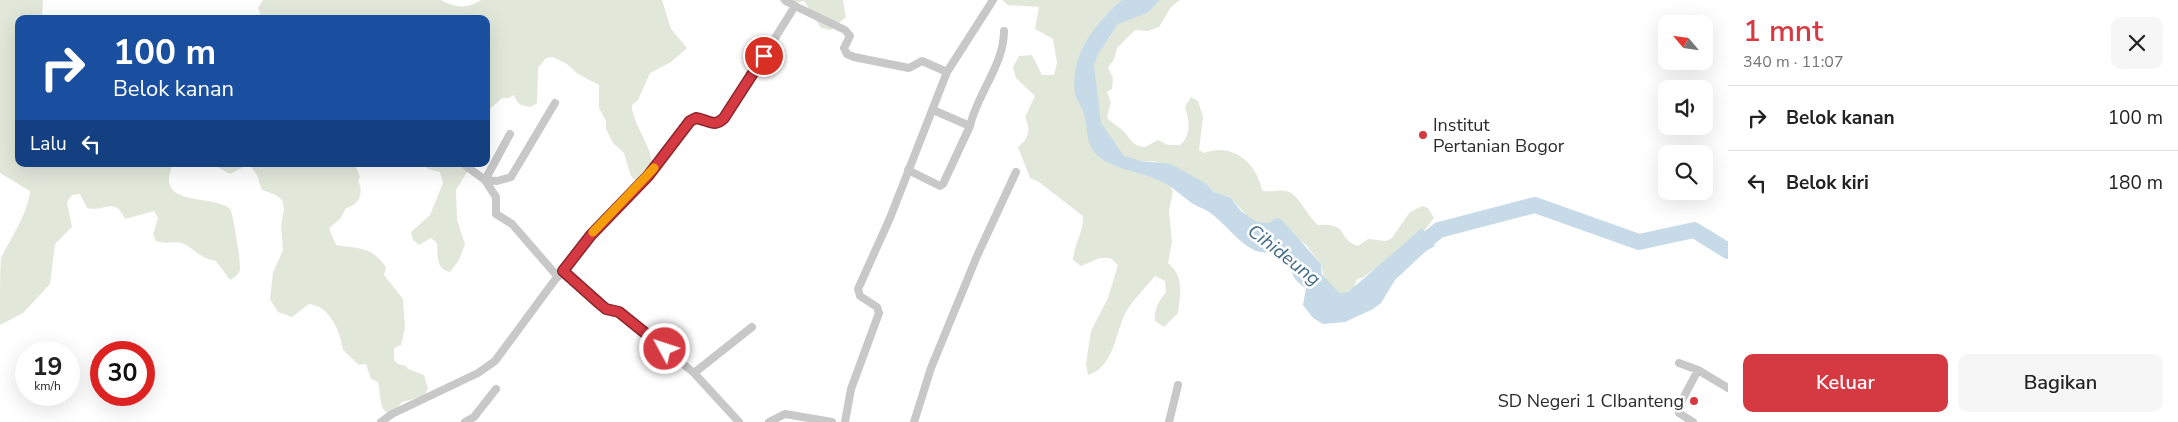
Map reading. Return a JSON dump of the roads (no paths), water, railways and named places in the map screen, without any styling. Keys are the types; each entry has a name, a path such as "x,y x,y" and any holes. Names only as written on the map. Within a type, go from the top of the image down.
{"street":[{"path":"785,0 845,30 850,36 845,51 854,57 909,68 922,61 947,72"},
{"path":"845,422 851,389 879,309 860,296 858,289 890,218 947,72 994,0"},
{"path":"381,422 392,414 478,373 495,362 560,274 597,228 648,176 690,121 696,118 714,124 720,123 795,6"},
{"path":"908,170 940,186 944,184 970,126 976,103 994,68 1004,38 1004,31"},
{"path":"485,180 511,177 555,103"},
{"path":"933,110 970,126"},
{"path":"485,180 510,134"},
{"path":"467,167 485,180 496,197 496,214 512,224 560,274 600,304 626,317 694,373 739,422"},
{"path":"914,422 930,368 977,256 1016,172"},
{"path":"694,373 752,327"},
{"path":"1678,363 1698,370 1728,388"},
{"path":"1692,422 1679,413 1678,408 1698,370"},
{"path":"1169,422 1178,385"},
{"path":"465,422 478,413 496,389"},
{"path":"769,422 785,414 832,422"}],"water":[{"path":"1122,0 1160,0 1147,13 1118,24 1098,54 1094,65 1101,123 1124,156 1141,161 1171,164 1205,183 1214,192 1231,198 1241,211 1257,222 1270,223 1275,218 1281,219 1321,264 1323,291 1336,294 1348,292 1422,228 1435,246 1426,251 1395,280 1381,303 1373,309 1345,322 1323,324 1313,318 1303,305 1306,288 1297,281 1281,256 1252,249 1215,216 1191,203 1167,184 1119,167 1098,156 1089,141 1084,114 1075,93 1076,65 1086,41 1103,19"}],"waterway":[{"name":"Cihideung","path":"1412,252 1439,230 1535,205 1639,242 1694,230 1728,251"},
{"name":"Cihideung","path":"1307,270 1343,309"}],"place":[{"name":"Institut Pertanian Bogor","path":"1423,135"},
{"name":"SD Negeri 1 CIbanteng","path":"1694,401"}]}
